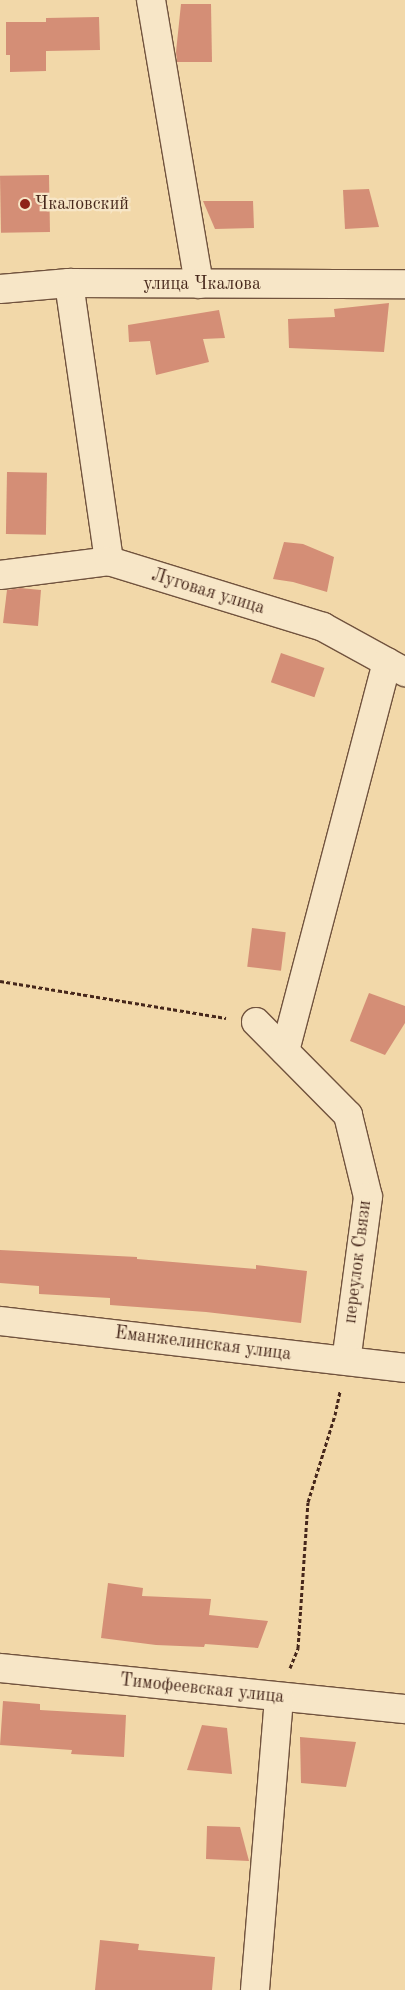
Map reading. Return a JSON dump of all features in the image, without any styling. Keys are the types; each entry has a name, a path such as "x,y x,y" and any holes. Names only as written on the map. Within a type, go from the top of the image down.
{"street":[{"path":"151,0 199,284"},
{"path":"70,283 109,562"},
{"name":"улица Чкалова","path":"0,289 70,283 405,284"},
{"name":"Луговая улица","path":"0,574 109,562 323,628 396,667"},
{"path":"285,1051 396,667"},
{"name":"переулок Связи","path":"256,1022 348,1116 368,1197 346,1360"},
{"name":"Еманжелинская улица","path":"0,1321 405,1368"},
{"name":"Тимофеевская улица","path":"0,1668 405,1709"},
{"path":"255,1990 279,1697"}],"path":[{"path":"0,981 256,1022"},
{"path":"279,1697 298,1648 308,1502 335,1415 346,1360"}],"building":[{"path":"181,4 211,4 212,62 177,62 176,52"},
{"path":"99,17 100,50 46,51 46,71 10,72 10,55 6,55 6,22 46,22 46,18"},
{"name":"Чкаловский","path":"49,175 50,232 1,233 0,176"},
{"path":"369,189 379,227 345,229 343,190"},
{"path":"203,201 253,201 254,228 215,229"},
{"path":"389,303 384,352 289,348 288,319 335,317 334,309"},
{"path":"219,310 225,338 203,339 209,362 156,375 150,341 129,342 128,325"},
{"path":"7,472 47,473 46,535 6,534"},
{"path":"284,542 303,544 334,557 327,592 293,582 273,579"},
{"path":"20,588 41,590 38,626 3,623 7,590"},
{"path":"281,653 324,668 314,697 271,682"},
{"path":"252,928 286,932 281,971 247,967"},
{"path":"369,993 405,1006 405,1023 385,1055 350,1041"},
{"path":"0,1250 137,1257 137,1259 256,1269 256,1265 307,1271 301,1323 206,1312 110,1305 110,1298 39,1294 39,1286 0,1283"},
{"path":"108,1583 143,1588 142,1596 211,1599 209,1615 268,1621 258,1648 205,1644 204,1647 156,1645 101,1638"},
{"path":"3,1701 40,1704 40,1710 126,1715 124,1757 71,1754 72,1750 0,1745"},
{"path":"202,1725 227,1728 232,1774 187,1770"},
{"path":"300,1737 356,1742 346,1787 301,1783"},
{"path":"207,1826 240,1827 249,1861 206,1859"},
{"path":"100,1940 139,1944 138,1950 215,1957 212,1990 95,1990"}],"place":[{"name":"Чкаловский","path":"25,204"}]}
